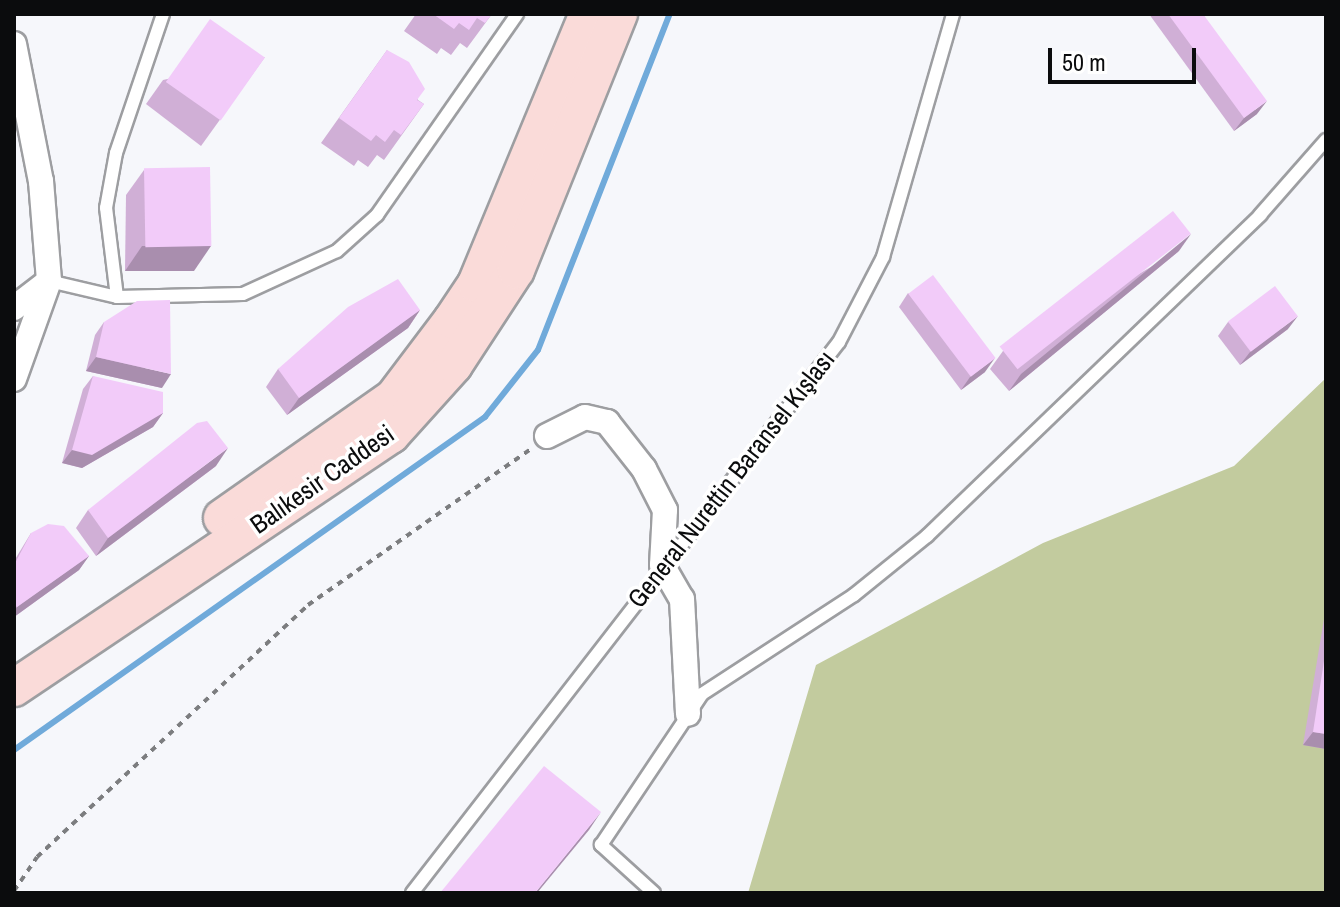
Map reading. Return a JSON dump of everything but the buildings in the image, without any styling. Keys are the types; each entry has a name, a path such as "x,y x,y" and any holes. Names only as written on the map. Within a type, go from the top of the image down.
{"main road":[{"name":"Balıkesir Caddesi","path":"18,657 393,398 476,284 588,14"},
{"name":"Balıkesir Caddesi","path":"14,688 391,435 454,365 516,270 619,14"}],"street":[{"path":"14,44 41,181 49,281 14,379"},
{"path":"14,308 49,281"},
{"path":"547,436 585,417 607,422 629,441 665,510 662,565 682,599 688,714"}],"lane":[{"path":"117,297 106,208 116,153 163,14"},
{"path":"49,281 117,297 243,294 337,251 377,215 517,14"},
{"name":"General Nurettin Baransel Kışlası","path":"412,893 662,565 793,406 858,311 894,221 953,14"},
{"path":"654,893 601,845 688,714 715,684 854,595 927,536 1260,215 1326,140"}],"path":[{"path":"14,891 37,857 308,605 547,436"}],"green space":[{"path":"1326,378 1326,893 748,893 816,665 1043,543 1234,466"}],"waterway":[{"path":"14,750 485,417 538,350 670,14"}]}
